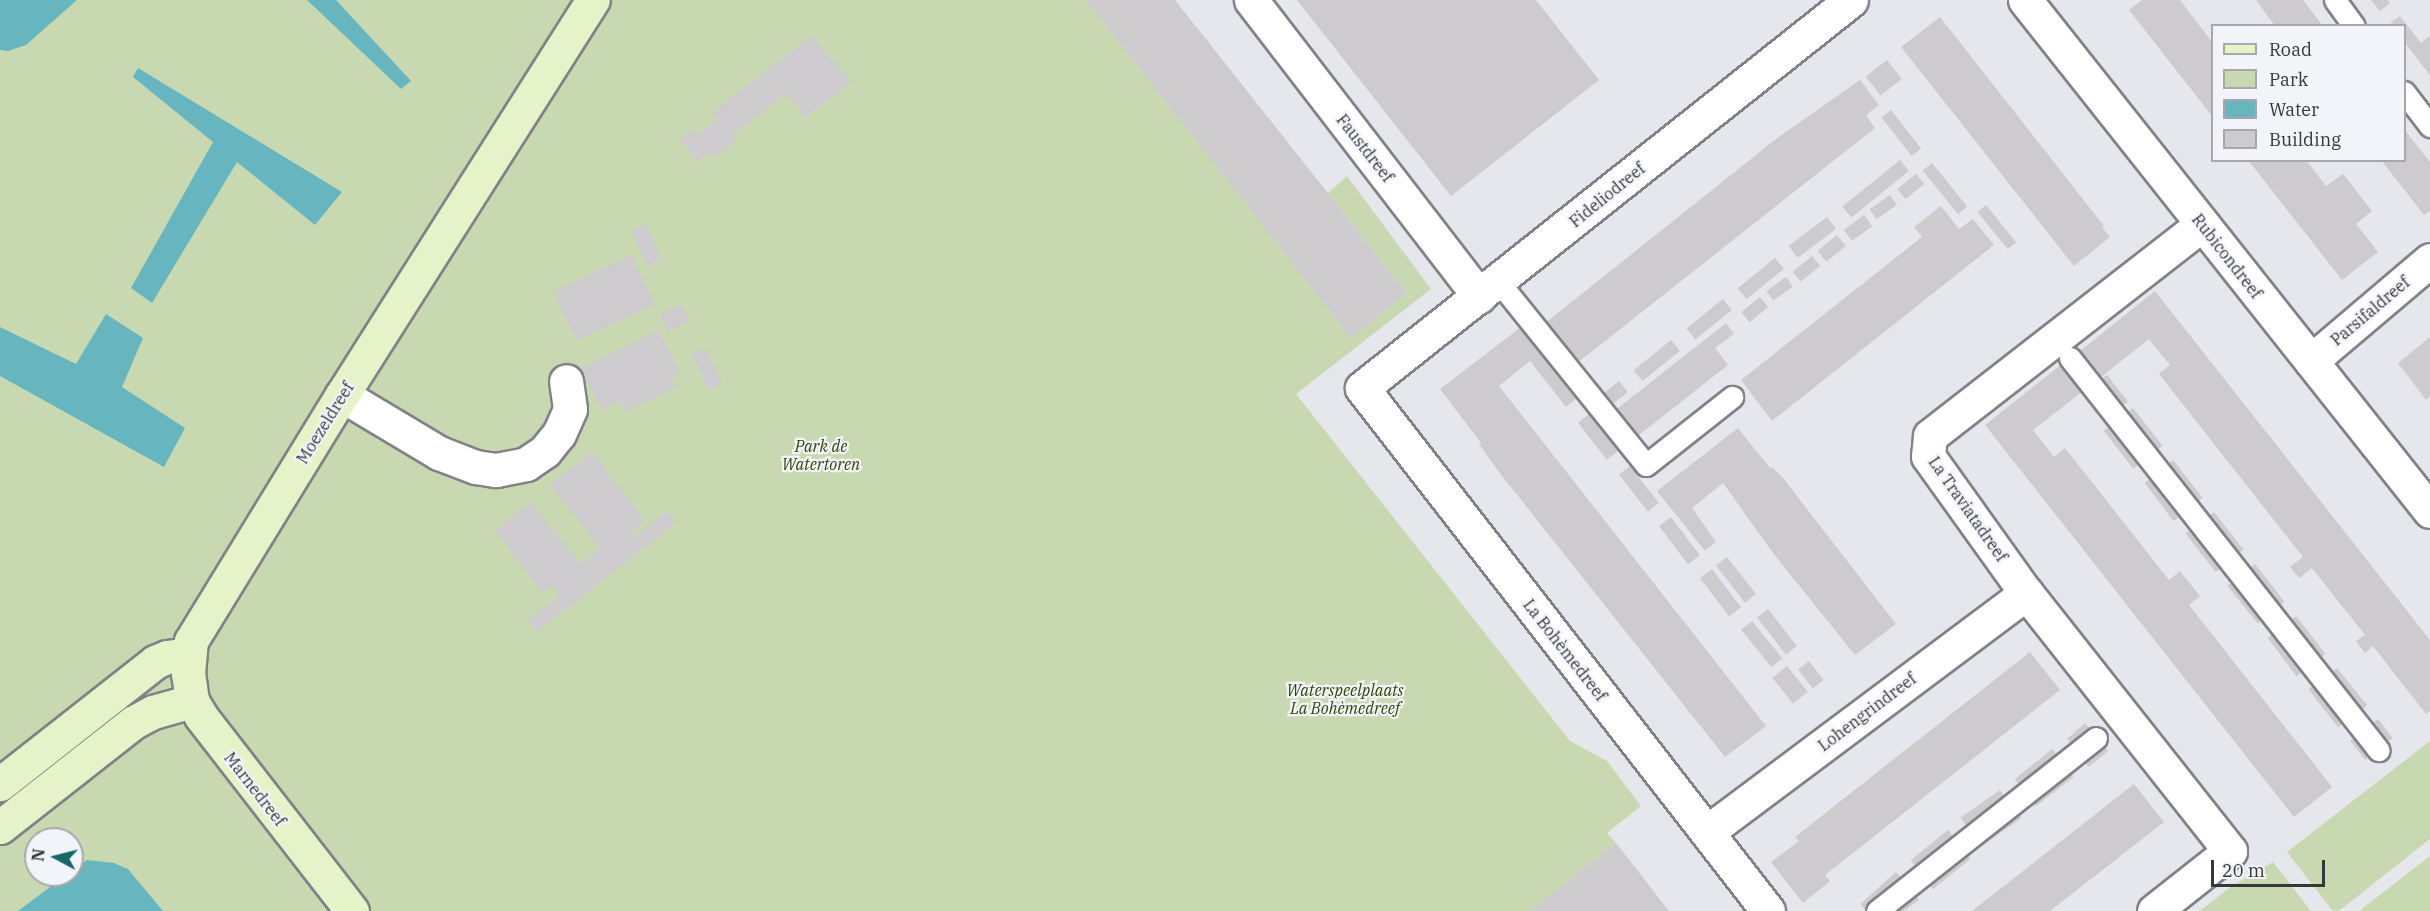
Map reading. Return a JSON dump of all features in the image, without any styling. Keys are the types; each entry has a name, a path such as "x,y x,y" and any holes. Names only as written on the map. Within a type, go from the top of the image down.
{"street":[{"name":"Moezeldreef","path":"188,654 197,628 593,0"},
{"name":"Faustdreef","path":"1251,0 1489,289"},
{"name":"Fideliodreef","path":"1362,388 1851,0"},
{"name":"Rubicondreef","path":"2025,0 2430,511"},
{"name":"La Traviatadreef","path":"2154,911 2230,851 2026,592 1928,456 1930,436 2202,224"},
{"name":"Parsifaldreef","path":"2311,361 2430,261"},
{"path":"342,395 439,453 476,467 496,470 526,464 545,451 559,434 570,409 566,381"},
{"name":"La Bohèmedreef","path":"1362,388 1768,911"},
{"name":"Lohengrindreef","path":"1707,832 2026,592"},
{"path":"0,784 155,662 167,657 188,654"},
{"name":"Marnedreef","path":"188,654 192,701 221,745 352,911"},
{"path":"0,827 134,722 153,712 192,701"}],"lane":[{"path":"2335,0 2353,24"},
{"path":"2406,95 2430,126"},
{"path":"1489,289 1647,465 1732,397"},
{"path":"2070,358 2378,750"},
{"path":"1877,911 2096,738"}],"green space":[{"name":"Park de Watertoren","path":"0,0 1086,0 1351,337 1407,293 1328,193 1347,176 1431,289 1296,394 1570,741 1607,761 1641,806 1607,833 1616,843 1530,911 0,911"},
{"path":"2430,741 2430,839 2344,907 2338,911 2332,910 2287,852"},
{"path":"2430,856 2430,911 2360,911 2363,908"},
{"path":"2273,862 2311,911 2200,911 2229,888"}],"water":[{"path":"0,0 77,0 26,45 8,51 0,50"},
{"path":"307,0 336,0 411,81 401,89"},
{"path":"138,68 342,192 315,225 237,162 152,303 131,288 213,142 133,77"},
{"path":"106,314 143,338 122,387 185,428 164,467 0,376 0,327 76,364"},
{"path":"87,860 114,863 128,869 163,911 18,911 50,887 84,887 84,862"}],"building":[{"path":"1086,0 1175,0 1407,293 1351,338"},
{"path":"1297,0 1536,0 1599,80 1451,196"},
{"path":"2142,0 2180,0 2211,41 2211,115 2129,10"},
{"path":"2256,0 2303,0 2321,24 2274,24"},
{"path":"2371,0 2387,0 2390,3 2380,11"},
{"path":"2400,16 2421,43 2430,36 2430,75 2406,45 2406,24 2390,23"},
{"path":"1940,17 2104,226 2102,227 2110,237 2074,266 1901,47"},
{"path":"812,35 851,82 805,118 786,93 732,136 736,141 714,158 710,153 698,162 679,139 692,129 697,135 717,119 712,113"},
{"path":"1887,60 1902,79 1880,96 1866,77"},
{"path":"1860,80 1879,105 1866,115 1875,128 1576,364 1544,324 1776,139"},
{"path":"1891,110 1921,149 1912,156 1882,117"},
{"path":"2406,132 2430,162 2430,211 2424,215 2383,162 2406,162"},
{"path":"1900,160 1909,171 1851,217 1842,207"},
{"path":"2250,162 2308,162 2326,186 2343,174 2372,211 2356,224 2378,252 2342,280"},
{"path":"1932,163 1967,207 1958,214 1923,171"},
{"path":"1916,174 1924,184 1906,199 1897,189"},
{"path":"1890,195 1897,205 1876,219 1870,209"},
{"path":"1986,205 2016,242 2008,249 1977,212"},
{"path":"1941,206 1959,229 1973,219 1994,245 1772,421 1741,380 1922,237 1914,227"},
{"path":"1864,215 1872,226 1852,241 1844,230"},
{"path":"1827,217 1836,229 1798,258 1789,246"},
{"path":"645,224 662,259 648,266 631,231"},
{"path":"1837,235 1846,246 1826,262 1818,251"},
{"path":"632,255 655,304 576,341 553,292"},
{"path":"1812,256 1820,266 1801,282 1793,272"},
{"path":"1775,258 1784,269 1747,299 1738,288"},
{"path":"1786,277 1793,287 1773,301 1766,291"},
{"path":"2155,291 2430,640 2430,711 2426,714 2373,646 2365,653 2356,641 2365,635 2312,568 2299,578 2290,567 2303,557 2159,374 2170,365 2149,339 2096,381 2075,355"},
{"path":"1760,297 1768,307 1750,322 1741,312"},
{"path":"1723,299 1732,310 1695,339 1686,329"},
{"path":"682,304 690,321 667,332 659,315"},
{"path":"1726,323 1734,334 1715,348 1728,365 1634,439 1613,412"},
{"path":"1521,327 1577,398 1566,407 1530,361 1499,386 1766,726 1725,757 1499,472 1479,444 1481,443 1440,389"},
{"path":"659,330 680,373 671,376 676,387 625,412 619,401 601,410 581,368"},
{"path":"2430,337 2430,396 2426,400 2398,363"},
{"path":"1671,340 1680,351 1643,381 1634,370"},
{"path":"705,348 722,383 709,390 692,355"},
{"path":"2066,361 2087,388 2033,430 2054,457 2065,448 2169,580 2180,571 2200,596 2189,605 2332,787 2294,817 1985,425"},
{"path":"2107,375 2128,402 2119,409 2098,382"},
{"path":"1619,381 1628,392 1610,406 1601,395"},
{"path":"2133,408 2163,446 2152,454 2123,416"},
{"path":"1589,414 1618,451 1607,460 1578,423"},
{"path":"2114,423 2144,461 2133,469 2104,431"},
{"path":"1738,428 1770,468 1772,467 1783,478 1896,624 1855,655 1773,553 1723,483 1692,508 1716,542 1705,551 1657,491"},
{"path":"592,452 645,520 632,530 636,535 667,511 676,523 537,632 528,620 559,596 551,586 542,593 495,530 531,502 580,564 600,548 550,485"},
{"path":"2173,460 2203,498 2193,505 2164,467"},
{"path":"1630,466 1659,503 1648,512 1619,475"},
{"path":"2155,475 2184,513 2174,521 2145,483"},
{"path":"2214,512 2244,550 2235,557 2205,519"},
{"path":"1671,517 1700,555 1688,564 1659,526"},
{"path":"2195,526 2225,565 2216,572 2186,533"},
{"path":"1727,557 1756,594 1745,603 1716,566"},
{"path":"2255,564 2285,602 2275,609 2246,571"},
{"path":"1712,569 1741,607 1729,616 1700,578"},
{"path":"2236,579 2266,616 2258,623 2227,586"},
{"path":"1768,609 1797,646 1786,655 1757,618"},
{"path":"2296,616 2326,654 2316,661 2287,623"},
{"path":"1752,621 1782,658 1771,667 1741,630"},
{"path":"2278,630 2307,668 2297,676 2268,638"},
{"path":"2030,652 2060,690 1825,875 1830,881 1803,903 1771,862 1799,841 1795,837"},
{"path":"1809,661 1824,680 1813,689 1798,670"},
{"path":"1787,666 1808,692 1793,704 1772,678"},
{"path":"2337,668 2367,705 2358,713 2328,676"},
{"path":"2318,682 2348,720 2338,727 2309,689"},
{"path":"2378,719 2393,738 2383,746 2368,727"},
{"path":"2085,723 2093,732 2075,748 2067,739"},
{"path":"2359,734 2374,753 2365,760 2350,741"},
{"path":"2100,741 2108,751 2089,767 2081,757"},
{"path":"2052,749 2060,759 2023,789 2015,779"},
{"path":"2067,768 2074,777 2036,806 2029,798"},
{"path":"2134,784 2164,822 2050,911 1972,911"},
{"path":"2000,790 2007,800 1968,827 1961,818"},
{"path":"2015,808 2022,818 1982,846 1975,836"},
{"path":"1948,830 1956,840 1919,870 1911,860"},
{"path":"1616,843 1669,911 1530,911 1559,888"},
{"path":"1962,849 1970,859 1933,889 1925,879"},
{"path":"1896,872 1904,881 1871,911 1867,911 1860,904"},
{"path":"1911,890 1919,900 1904,911 1884,911"}],"park label":[{"name":"Waterspeelplaats La Bohèmedreef","path":"1345,699"}]}
